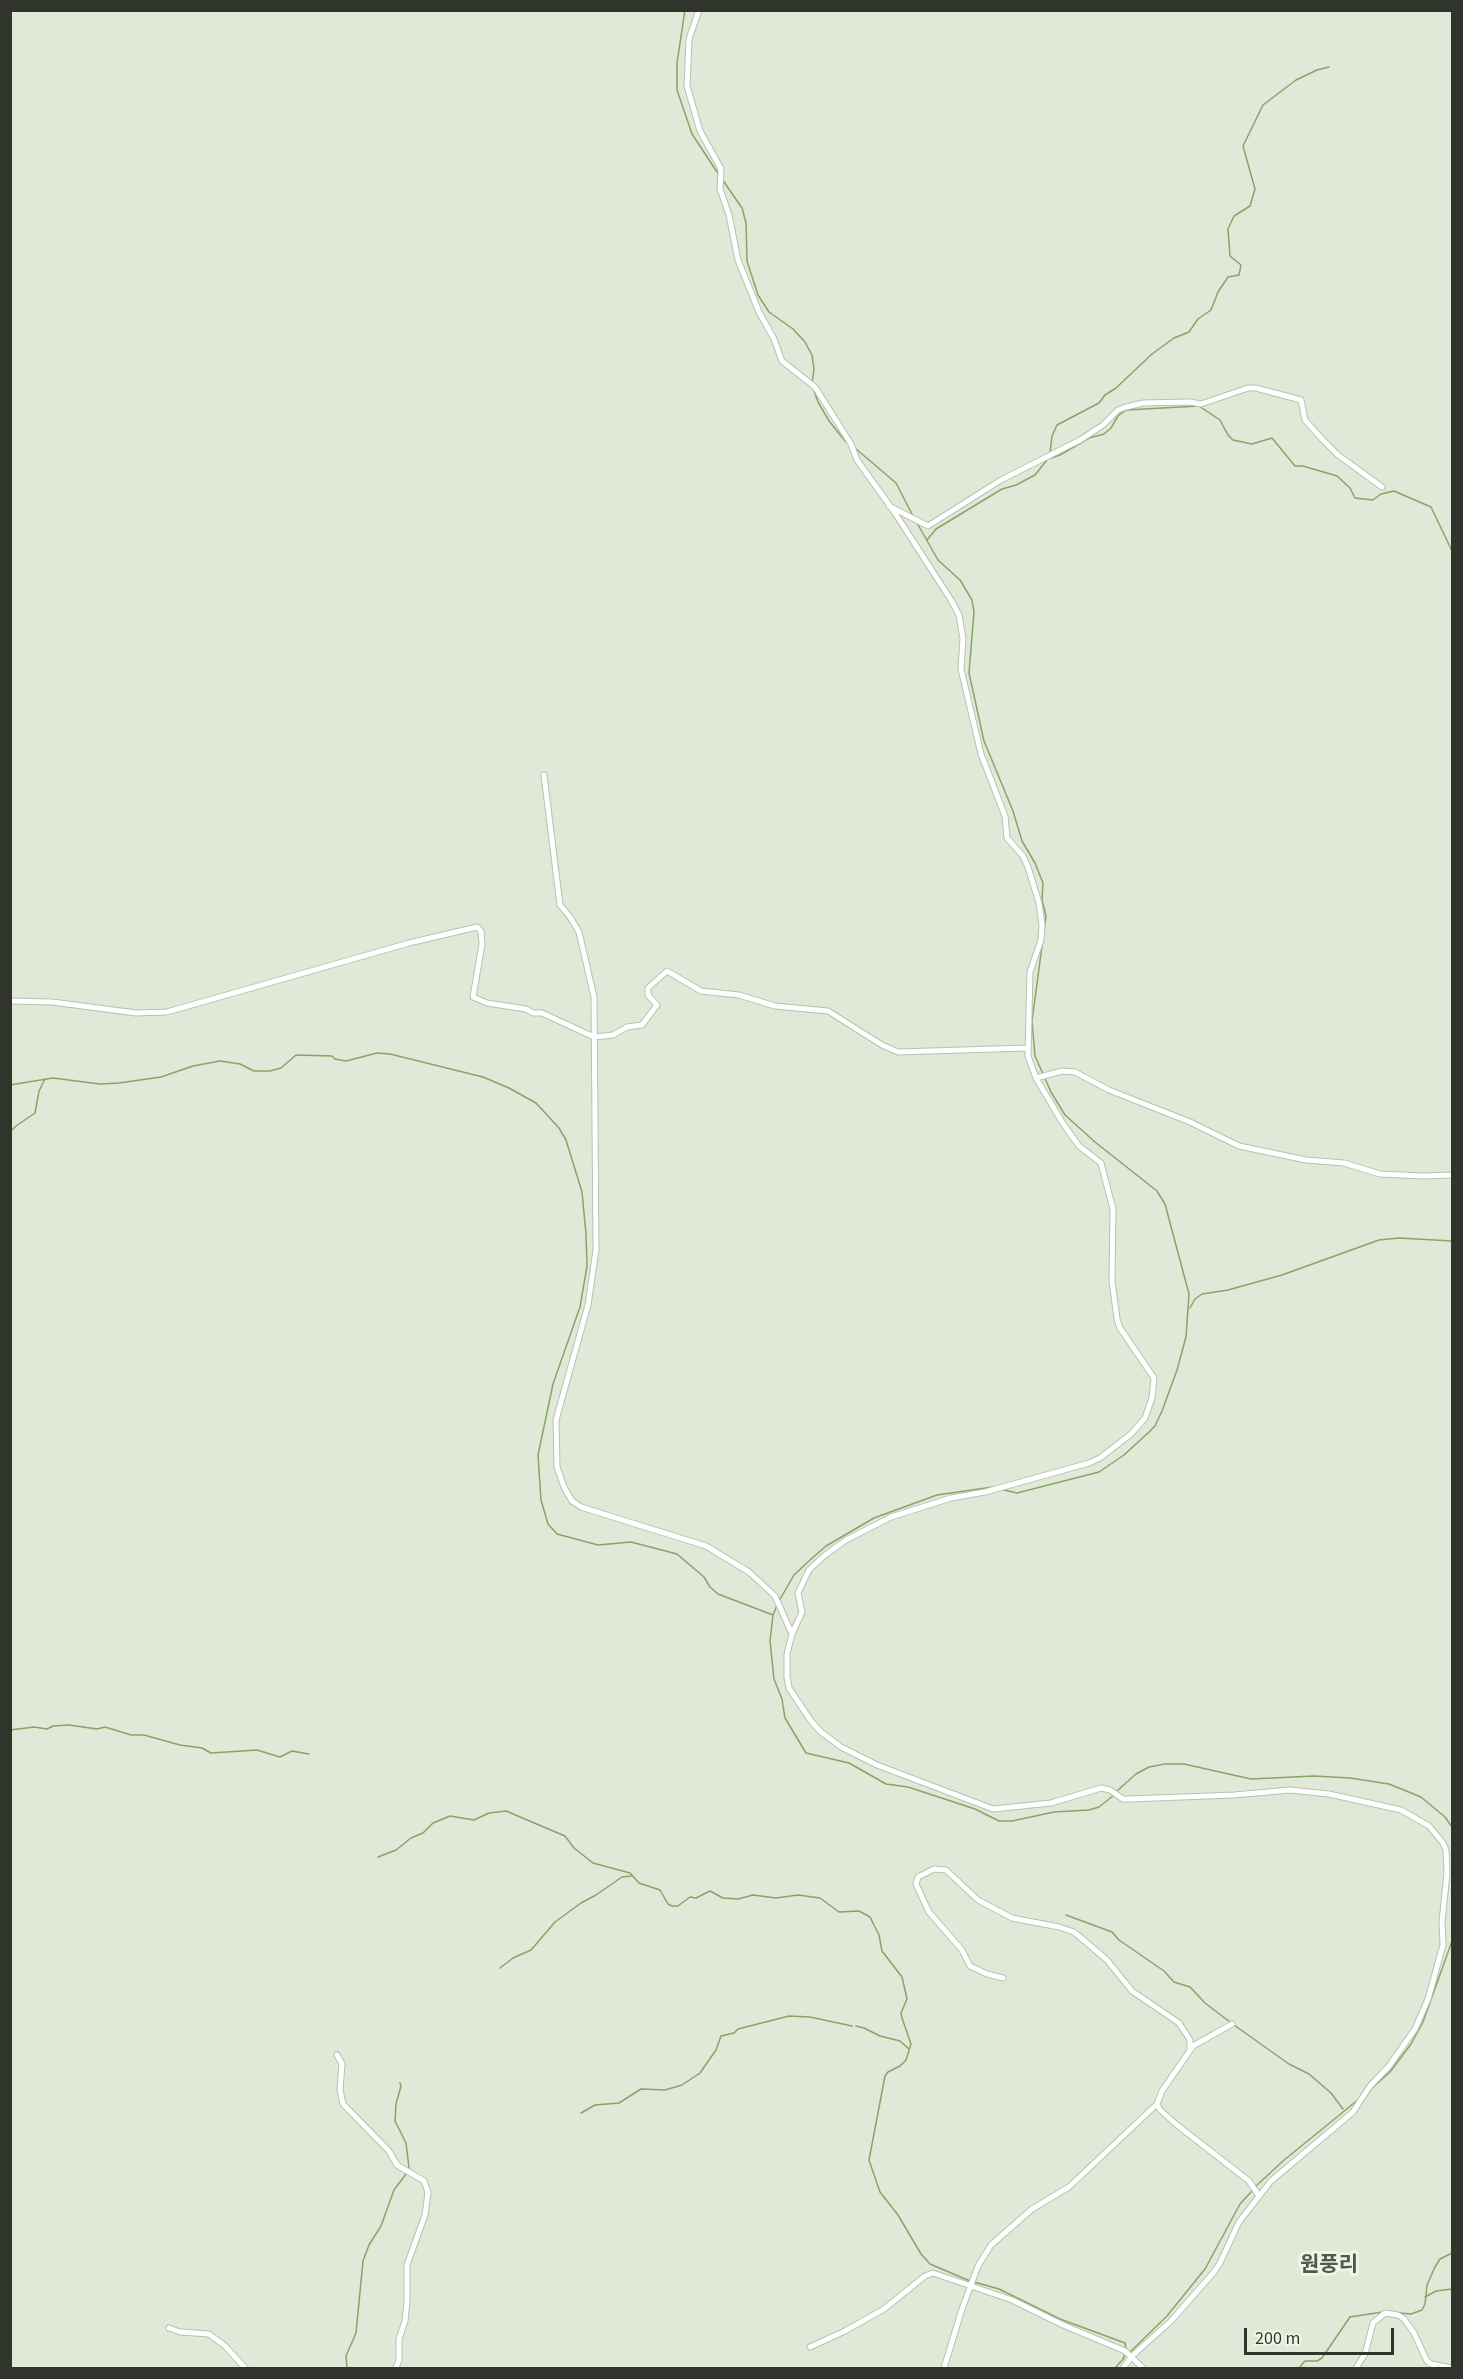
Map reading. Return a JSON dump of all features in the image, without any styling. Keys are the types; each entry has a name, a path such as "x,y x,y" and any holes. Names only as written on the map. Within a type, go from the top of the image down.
{"street":[{"path":"699,10 689,39 687,86 700,131 721,169 720,189 729,215 738,260 759,312 774,339 782,361 815,387 851,444 856,460 889,506 959,615 963,639 962,675 982,761 1002,808 1007,838 1023,856 1036,892 1042,926 1041,940 1030,972 1026,1048 1036,1078 1079,1146 1101,1163 1113,1209 1112,1281 1117,1319 1120,1328 1154,1378 1149,1410 1131,1434 1110,1451 1089,1463 986,1492 951,1498 873,1524 846,1540 816,1563 803,1578 798,1593 802,1612 792,1634 787,1666 789,1688 802,1709 821,1732 841,1747 877,1766 993,1809 1051,1803 1101,1788 1110,1790 1123,1799 1234,1795 1290,1790 1329,1794 1401,1810 1421,1821 1437,1834 1443,1843 1447,1860 1442,1915 1443,1945 1428,1999 1415,2029 1389,2066 1370,2086 1353,2112 1308,2148 1259,2196 1239,2222 1214,2271 1172,2321 1132,2356 1123,2368"},
{"path":"889,506 928,526 1001,480 1080,440 1103,425 1118,410 1143,403 1190,402 1201,404 1248,388 1301,400 1305,420 1322,439 1338,455 1382,487"},
{"path":"544,775 560,905 573,920 582,942 594,992 596,1250 588,1305 556,1420 557,1467 572,1501 581,1507 706,1546 749,1572 774,1596 792,1634"},
{"path":"10,1000 52,1002 136,1012 167,1012 409,943 477,927 482,931 482,944 473,997 487,1003 542,1013 594,1037 613,1035 627,1027 642,1025 657,1005 648,995 648,988 668,970 701,991 739,995 775,1006 828,1011 882,1045 898,1052 1026,1048"},
{"path":"1036,1078 1062,1071 1075,1072 1109,1090 1190,1122 1239,1146 1306,1160 1344,1163 1380,1174 1452,1175"},
{"path":"1003,1978 970,1966 962,1950 928,1912 916,1884 918,1877 934,1869 946,1870 978,1900 1012,1918 1074,1932 1107,1960 1132,1991 1179,2023 1190,2040 1190,2050"},
{"path":"944,2368 978,2266 991,2245 1032,2209 1070,2187 1157,2104 1162,2091 1193,2046 1232,2024"},
{"path":"337,2055 342,2064 340,2090 343,2104 389,2151 397,2165 424,2181 428,2192 425,2216 409,2256 405,2321 399,2339 399,2360 396,2368"},
{"path":"1157,2104 1177,2125 1249,2181 1259,2196"},
{"path":"810,2347 884,2309 925,2276 938,2274 971,2288 988,2291 1012,2300 1063,2325 1125,2351 1143,2368"},
{"path":"1356,2368 1365,2354 1373,2323 1385,2313 1398,2315 1404,2319 1414,2333 1427,2361 1431,2364 1452,2368"},
{"path":"169,2328 187,2333 202,2332 215,2337 245,2368"}],"waterway":[{"path":"685,10 677,63 677,90 692,134 719,175"},
{"path":"1050,453 1052,436 1057,425 1099,403 1105,395 1116,388 1152,354 1174,338 1189,332 1198,319 1211,310 1218,292 1228,277 1239,275 1241,265 1230,256 1228,229 1234,216 1250,206 1255,189 1243,146 1263,105 1296,80 1329,67"},
{"path":"722,179 742,208 746,223 747,261 758,295 769,312 793,329 805,342 812,355 814,369 812,383"},
{"path":"813,388 829,421 846,442"},
{"path":"1051,458 1089,438 1104,434 1111,428 1118,416 1126,410 1199,406 1220,420 1233,440 1252,444 1272,438 1295,466 1303,466 1337,476 1350,488 1355,498 1373,500 1381,494 1394,491 1431,507 1452,551"},
{"path":"855,448 896,483 913,516"},
{"path":"927,540 936,529 1002,489 1035,475 1047,460"},
{"path":"917,523 938,560 960,580 972,600 974,612 969,673 984,741 1013,811 1022,841 1043,883 1042,900 1046,916 1032,1021 1035,1056 1051,1092 1065,1115 1157,1191 1165,1204 1189,1294 1186,1337 1177,1370 1155,1426 1124,1455 1099,1472 1017,1493 1004,1490"},
{"path":"10,1085 53,1078 100,1084 119,1083 161,1077 193,1066 220,1061 240,1064 254,1071 270,1071 281,1068 296,1055 332,1056 335,1059 346,1061 377,1053 390,1054 483,1077 536,1103 559,1128 566,1140 582,1192 587,1266 580,1307 553,1384 538,1455 541,1500 548,1524 557,1534 598,1545 631,1542 677,1554 704,1577 718,1594 773,1615"},
{"path":"10,1132 35,1113 39,1091 45,1079"},
{"path":"1190,1308 1195,1299 1202,1294 1228,1290 1282,1275 1379,1240 1399,1238 1452,1241"},
{"path":"779,1601 794,1575 826,1546 874,1518 937,1495 993,1487"},
{"path":"777,1605 773,1615 770,1641 774,1679 782,1699 785,1718 806,1753 849,1763 886,1784 908,1787 975,1809 999,1821 1012,1821 1054,1812 1089,1810 1099,1807 1114,1795"},
{"path":"10,1730 34,1727 47,1729 53,1726 69,1725 97,1729 105,1727 131,1735 144,1735 180,1745 202,1748 211,1753 257,1750 280,1757 292,1751 309,1754"},
{"path":"1117,1791 1136,1774 1149,1767 1165,1764 1184,1764 1251,1779 1314,1776 1350,1778 1389,1784 1421,1797 1445,1817 1452,1827"},
{"path":"378,1857 396,1850 411,1838 423,1833 433,1823 450,1816 474,1820 489,1813 506,1811 565,1836 574,1848 593,1863 630,1873 639,1883 660,1890 668,1904 672,1906 678,1906 690,1897 696,1898 710,1891 723,1898 738,1899 753,1895 776,1898 798,1895 820,1898 839,1912 859,1911 870,1917 879,1935 882,1951 902,1977 907,1999 901,2013 911,2044 906,2060 885,2076 869,2160 880,2192 898,2215 921,2254 930,2264 970,2281"},
{"path":"500,1968 513,1958 531,1950 555,1922 581,1903 622,1877 631,1876"},
{"path":"1066,1915 1112,1932 1119,1940 1164,1971 1174,1982 1190,1987 1205,2003 1230,2022"},
{"path":"1372,2088 1390,2072 1411,2044 1423,2022 1452,1941"},
{"path":"581,2113 595,2105 619,2103 641,2089 665,2090 682,2085 700,2073 716,2050 721,2036 734,2033 738,2029 789,2016 810,2017 852,2026"},
{"path":"1234,2025 1289,2064 1309,2074 1331,2093 1343,2109"},
{"path":"856,2026 900,2041 909,2049"},
{"path":"400,2083 395,2121 406,2143 409,2168"},
{"path":"1255,2187 1359,2099"},
{"path":"347,2368 346,2356 356,2333 363,2261 369,2245 381,2226 394,2190 406,2174"},
{"path":"1129,2353 1167,2316 1205,2269 1240,2204 1252,2191"},
{"path":"1400,2313 1411,2314 1422,2310 1427,2285 1435,2267 1440,2259 1452,2253"},
{"path":"974,2282 999,2289 1060,2319 1125,2343 1126,2349"},
{"path":"1425,2297 1436,2291 1452,2289"},
{"path":"1299,2368 1305,2361 1317,2361 1322,2358 1350,2317 1383,2312"},
{"path":"1123,2359 1125,2354"},
{"path":"1115,2368 1124,2358"}],"district":[{"name":"원풍리","path":"1329,2266"}]}
